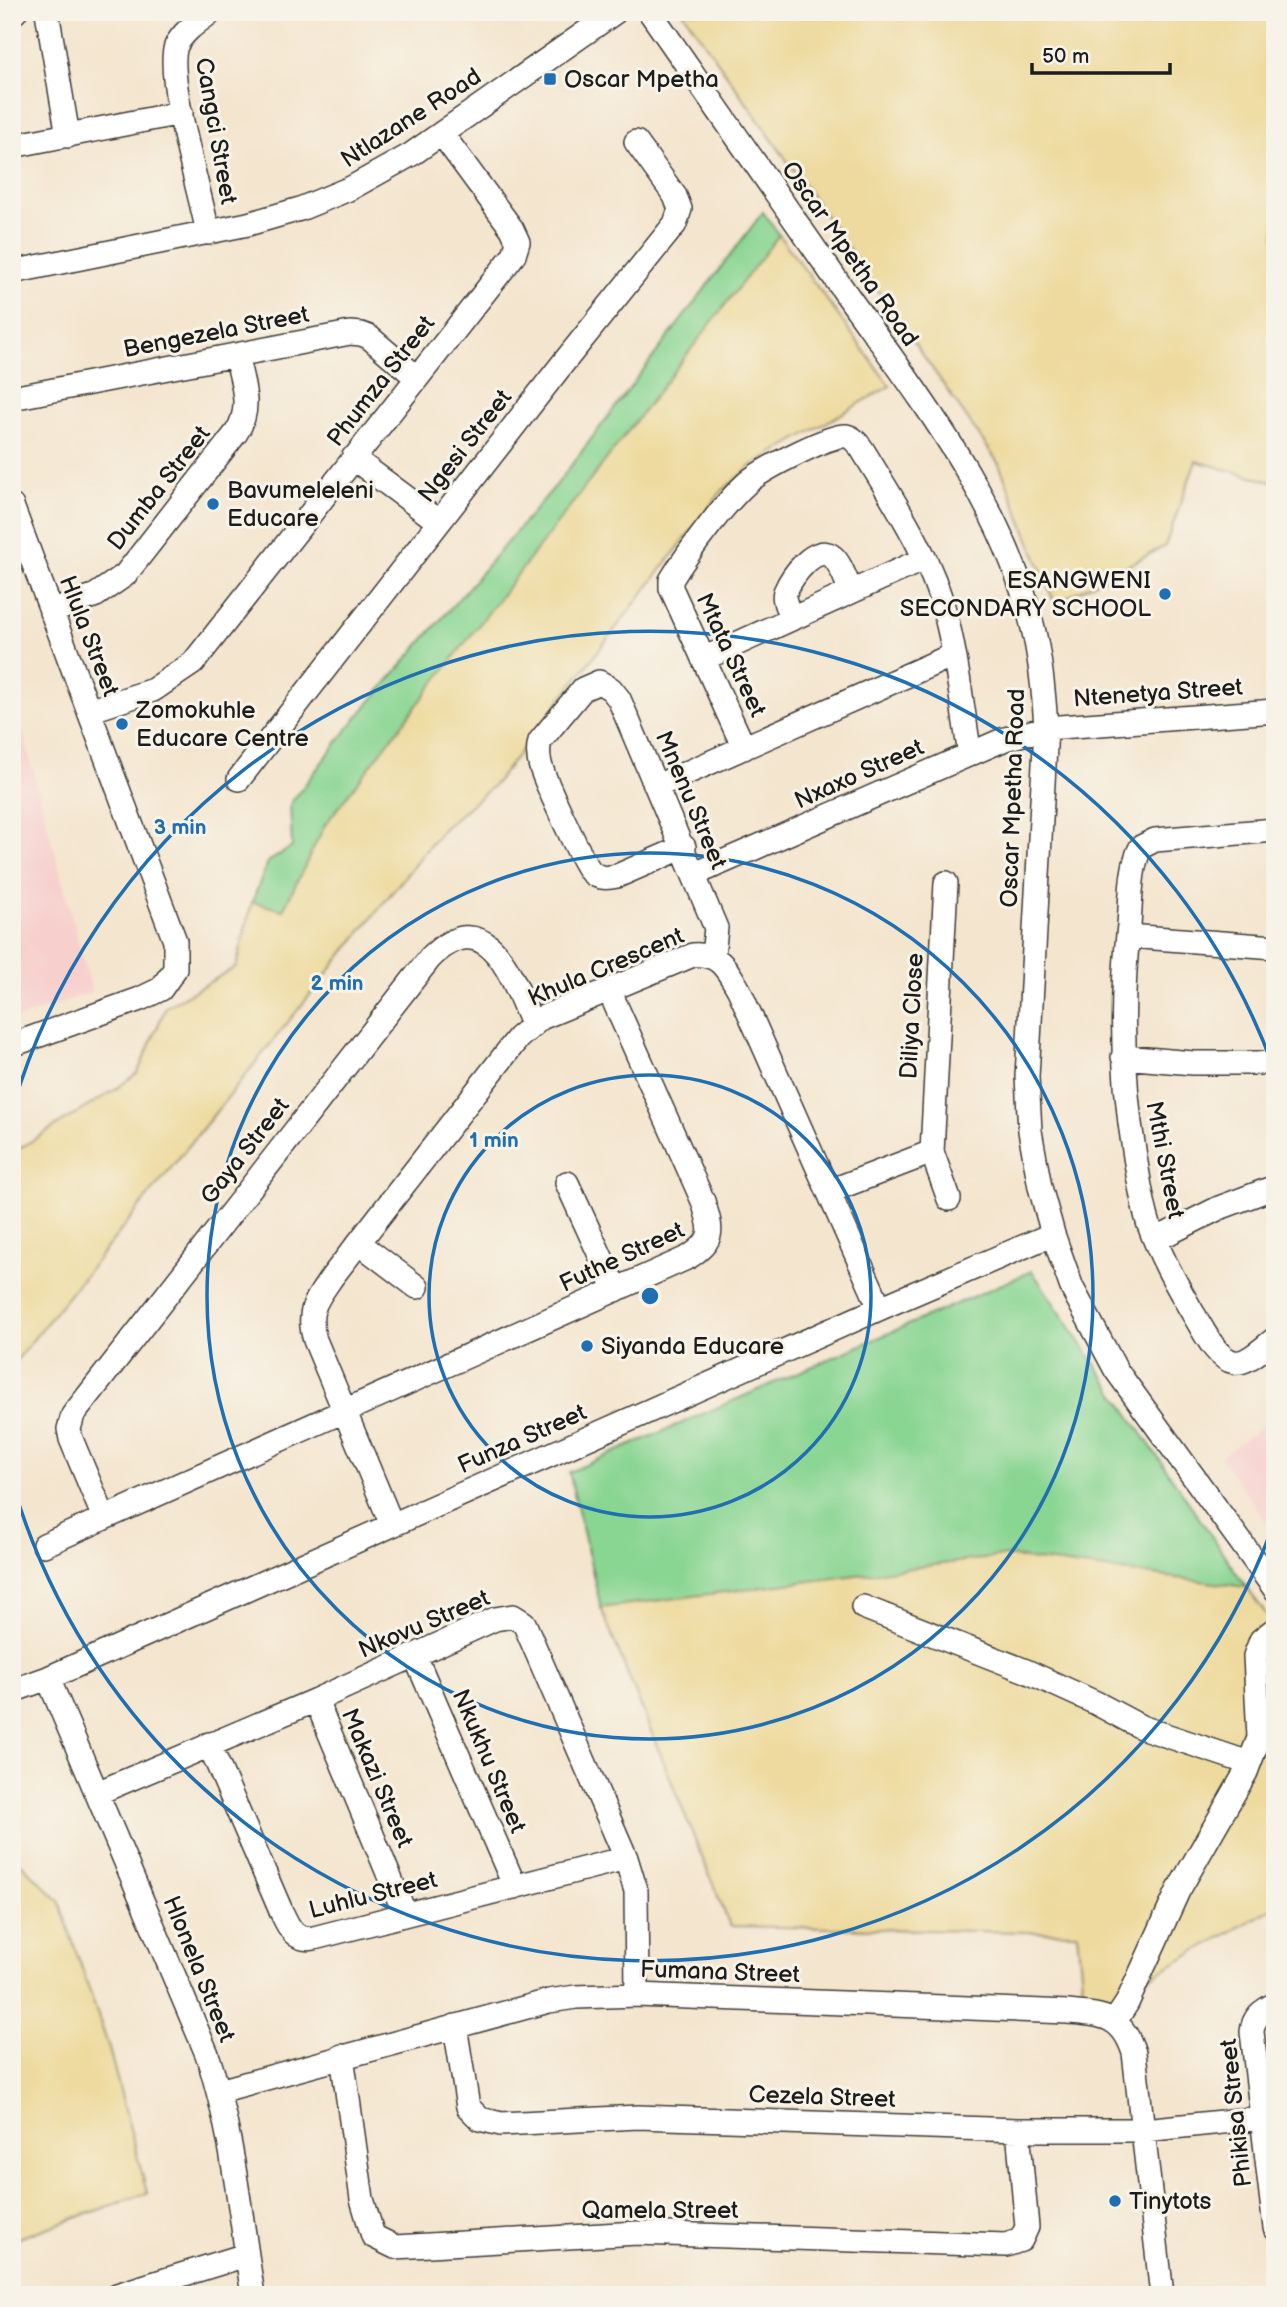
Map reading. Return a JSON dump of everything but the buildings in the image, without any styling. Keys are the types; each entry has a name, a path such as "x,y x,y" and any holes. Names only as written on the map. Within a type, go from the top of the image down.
{"street":[{"path":"47,12 68,136"},
{"name":"Cangci Street","path":"208,233 181,113 174,66 177,44 186,32 211,12"},
{"name":"Ntlazane Road","path":"12,272 208,233 271,218 332,196 378,175 442,134 615,12"},
{"name":"Oscar Mpetha Road","path":"650,12 946,437 973,482 1000,536 1033,626 1043,679 1046,728 1027,1077 1032,1148 1053,1234 1072,1288 1116,1370 1275,1588"},
{"path":"12,146 181,113"},
{"name":"Phumza Street","path":"89,712 153,690 193,663 416,376 514,255 518,242 512,229 442,134"},
{"name":"Ngesi Street","path":"239,779 675,225 680,209 675,195 636,142"},
{"name":"Bengezela Street","path":"12,398 329,336 361,334 382,346 416,376"},
{"name":"Dumba Street","path":"51,612 106,590 125,575 243,424 246,409 236,355"},
{"name":"Mtata Street","path":"744,748 671,588 671,580 733,497 753,478 813,446 845,436 853,439 862,449 912,533 924,559 946,617 970,754"},
{"path":"353,458 439,522"},
{"name":"Hlula Street","path":"12,506 175,941 175,969 161,989 12,1045"},
{"path":"792,618 785,593 807,560 816,553 834,558 851,591"},
{"path":"703,659 924,559"},
{"path":"657,786 953,655"},
{"name":"Mnenu Street","path":"684,847 617,876 606,878 598,877 586,864 543,774 538,750 540,741 583,689 591,684 599,682 611,689 619,699 684,847 716,928 713,956"},
{"name":"Ntenetya Street","path":"1046,728 1275,711"},
{"name":"Nxaxo Street","path":"695,874 1004,739 1046,728"},
{"name":"Mthi Street","path":"1275,830 1169,838 1155,840 1141,847 1136,863 1128,936 1123,1057 1140,1189 1155,1240 1205,1334 1224,1356 1231,1362 1238,1363 1275,1339"},
{"name":"Diliya Close","path":"946,883 932,1152 949,1199"},
{"path":"1128,936 1275,947"},
{"name":"Gaya Street","path":"104,1518 71,1440 69,1429 73,1415 430,958 440,948 462,937 479,939 486,943 501,960 532,1024"},
{"name":"Khula Crescent","path":"392,1525 310,1325 312,1311 317,1298 519,1038 532,1024 564,1008 680,959 693,955 713,956 730,974 739,990 880,1308"},
{"name":"Futhe Street","path":"345,1411 689,1257 705,1246 711,1227 703,1201 609,990"},
{"path":"1123,1057 1193,1063 1275,1063"},
{"path":"830,1191 932,1152"},
{"path":"567,1183 616,1290"},
{"name":"Mthi Street","path":"1155,1240 1219,1208 1275,1187"},
{"name":"Funza Street","path":"12,1691 48,1678 880,1308 1053,1234"},
{"path":"359,1243 417,1287"},
{"path":"44,1545 345,1411"},
{"path":"863,1607 1026,1671 1097,1703 1140,1727 1249,1763"},
{"name":"Nkovu Street","path":"97,1793 316,1700 495,1619 513,1616 524,1623 626,1858 636,1892 637,1995"},
{"path":"1162,2295 1134,2053 1129,2038 1115,2021 1127,2003 1178,1891 1249,1763 1259,1738 1255,1656 1261,1640 1275,1629"},
{"name":"Nkukhu Street","path":"415,1656 515,1886"},
{"name":"Hlonela Street","path":"48,1678 206,2054 219,2091 229,2133 253,2295"},
{"name":"Makazi Street","path":"316,1700 405,1914"},
{"name":"Luhlu Street","path":"209,1744 281,1911 295,1935 306,1940 626,1858"},
{"name":"Fumana Street","path":"219,2091 549,2001 576,1997 637,1995 1068,2012 1115,2021"},
{"name":"Phikisa Street","path":"1275,2004 1263,2010 1252,2024 1275,2228"},
{"name":"Cezela Street","path":"455,2026 468,2107 480,2119 501,2124 638,2117 1017,2130 1144,2130 1261,2118"},
{"name":"Qamela Street","path":"342,2056 362,2199 373,2236 396,2247 637,2233 1006,2245 1021,2240 1027,2227 1017,2130"},
{"path":"121,2294 246,2255"}],"shaded area":[{"path":"12,692 92,992 12,1021"},
{"path":"1275,1417 1275,1534 1220,1457"}],"green space":[{"path":"763,212 779,235 325,825 283,911 252,902 268,862 292,847 290,804 353,722 557,484"},
{"path":"1032,1271 1246,1587 1004,1556 601,1608 569,1472"}],"sand":[{"path":"683,12 1275,12 1275,483 1196,461 1165,546 1055,604 999,464"},
{"path":"779,235 890,386 754,464 722,491 495,784 443,829 12,1366 12,1153 116,1089 138,1072 166,1007 236,967 252,902 283,910 325,825"},
{"path":"1004,1556 1246,1587 1275,1626 1275,1907 1108,2000 1084,2002 1077,1933 730,1926 601,1608"},
{"path":"12,1854 59,1901 108,2045 147,2193 12,2240"}],"place":[{"name":"Oscar Mpetha","path":"550,79"},
{"name":"Bavumeleleni Educare","path":"213,504"},
{"name":"ESANGWENI SECONDARY SCHOOL","path":"1165,594"},
{"name":"Zomokuhle Educare Centre","path":"122,724"},
{"name":"Siyanda Educare","path":"587,1346"},
{"name":"Tinytots","path":"1115,2201"}]}
